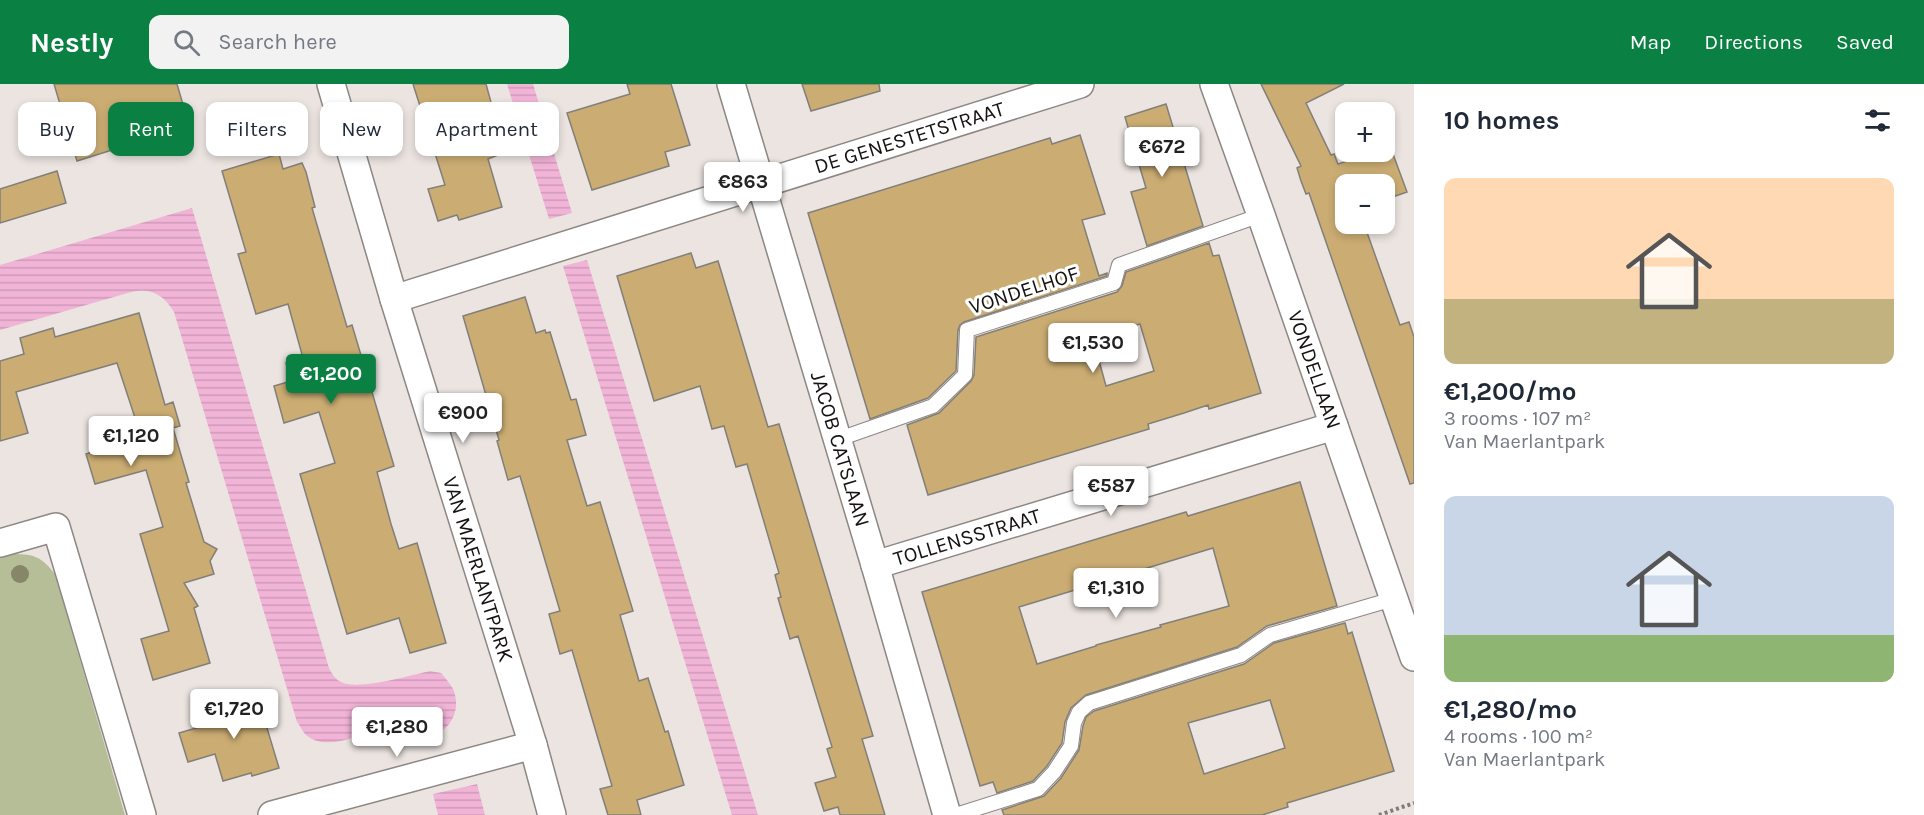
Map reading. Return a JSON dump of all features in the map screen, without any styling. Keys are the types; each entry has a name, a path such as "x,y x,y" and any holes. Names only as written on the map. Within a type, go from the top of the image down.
{"street":[{"name":"VAN MAERLANTPARK","path":"331,84 394,299 533,745 552,815"},
{"name":"JACOB CATSLAAN","path":"731,84 947,815"},
{"name":"DE GENESTETSTRAAT","path":"394,299 1080,84"},
{"name":"VONDELLAAN","path":"1214,84 1262,215 1414,657"},
{"name":"TOLLENSSTRAAT","path":"875,565 1334,426"},
{"path":"0,543 56,527 142,815"},
{"path":"272,815 533,745"}],"lane":[{"name":"VONDELHOF","path":"836,440 933,406 965,375 967,330 1114,283 1119,265 1262,215"},
{"path":"956,815 1038,789 1054,772 1071,746 1074,723 1079,712 1089,703 1241,655 1270,635 1393,599"}],"path":[{"path":"1379,815 1414,803"}],"green space":[{"path":"14,554 37,558 55,574 125,815 0,815 0,558"}],"shaded area":[{"path":"507,84 533,84 538,102 513,102"},
{"path":"529,156 555,156 572,213 549,219"},
{"path":"192,208 329,668 341,682 359,685 430,671 441,673 453,689 456,707 453,719 440,732 438,738 429,740 426,736 383,731 333,742 323,742 313,740 305,734 297,722 174,312 161,297 145,291 131,292 0,330 0,265"},
{"path":"587,260 758,815 732,815 563,266"},
{"path":"477,784 485,815 438,815 433,794"}],"building":[{"path":"54,84 177,84 182,102 108,102 108,151 96,155 96,102 59,102"},
{"path":"413,84 486,84 491,102 419,102"},
{"path":"627,84 671,84 690,145 665,152 669,166 592,190 567,113 630,94"},
{"path":"802,84 879,84 880,91 811,111"},
{"path":"1261,84 1344,84 1306,103 1331,155 1334,154 1335,162 1338,164 1395,162 1395,160 1407,192 1395,196 1395,174 1335,174 1335,234 1368,234 1400,325 1409,322 1414,337 1414,483 1410,484 1309,193 1306,194 1301,181 1297,168 1301,166"},
{"path":"1166,104 1203,226 1147,246 1131,192 1146,188 1125,117"},
{"path":"1080,135 1105,214 1082,220 1099,276 1107,273 1107,276 964,322 958,330 956,371 928,398 870,419 808,213 1050,138 1052,144"},
{"path":"76,156 93,156 77,161"},
{"path":"272,156 280,156 283,169 302,163 315,207 312,208 347,327 352,325 394,466 377,472 391,524 399,549 417,543 446,643 410,653 399,618 347,634 300,474 335,463 319,412 284,423 274,386 291,381 286,363 303,358 288,304 256,314 238,254 246,252 222,171"},
{"path":"436,156 496,156 488,159 502,207 459,220 457,215 438,221 428,189 445,185"},
{"path":"57,171 66,203 0,223 0,189"},
{"path":"1209,243 1213,256 1219,255 1261,393 1209,409 1208,405 1148,424 1149,429 928,495 907,425 939,413 971,381 974,375 976,337 1117,292 1122,286 1126,272","holes":["1140,324 1154,371 1106,386 1093,339"]},
{"path":"691,253 696,268 718,261 768,427 779,424 873,736 862,739 885,815 840,815 838,807 824,811 815,783 836,777 827,749 832,747 798,636 790,639 778,598 781,597 775,575 779,573 747,464 736,467 724,426 712,429 700,386 654,401 617,276"},
{"path":"525,297 536,333 545,330 546,333 550,332 571,400 576,399 586,435 567,440 587,506 600,502 633,611 620,615 639,681 648,678 665,732 668,731 684,785 637,800 641,815 608,815 600,789 612,786 572,650 560,654 549,614 560,611 520,476 508,480 497,441 499,440 463,316"},
{"path":"139,313 165,405 173,402 180,426 173,428 189,482 186,483 204,542 217,549 210,561 214,574 184,583 198,606 194,608 210,663 153,680 141,639 169,631 140,534 163,527 146,470 95,484 86,454 141,436 117,363 16,392 28,433 0,441 0,361 24,354 20,338 53,328 55,337"},
{"path":"1300,482 1337,606 1267,626 1237,647 1086,695 1071,708 1065,722 1062,743 1047,766 1033,781 997,793 993,782 980,786 922,592 1186,512 1188,516","holes":["1213,548 1229,606 1037,664 1019,607"]},
{"path":"1345,623 1348,634 1352,632 1394,771 1287,803 1288,807 1262,815 1004,815 1002,810 1044,796 1061,778 1079,750 1086,717 1094,711 1244,664 1274,643","holes":["1270,700 1285,748 1204,774 1188,723"]},
{"path":"248,693 254,711 261,708 279,768 223,781 215,754 188,762 179,733 220,721 215,702"}]}
